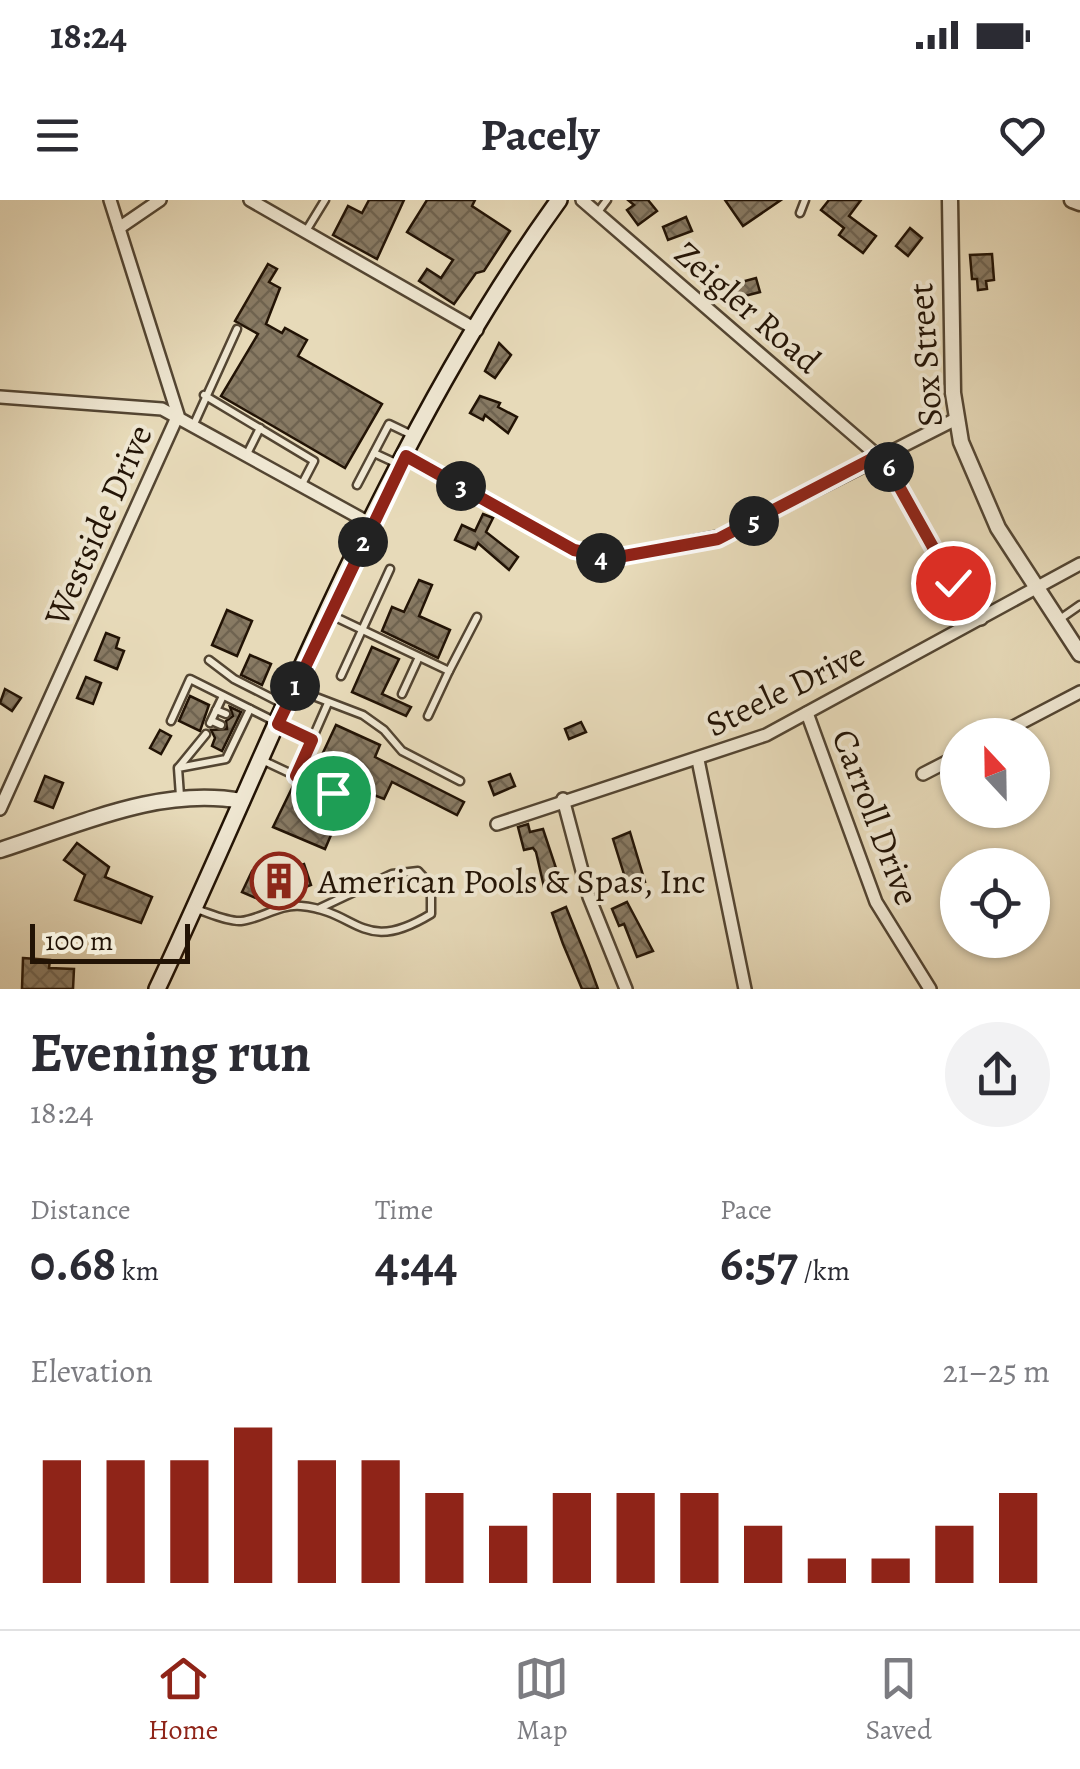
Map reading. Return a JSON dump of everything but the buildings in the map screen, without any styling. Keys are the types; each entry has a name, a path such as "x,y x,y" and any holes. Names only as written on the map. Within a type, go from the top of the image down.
{"main road":[{"path":"157,989 286,705 415,437 502,282 558,200"}],"street":[{"name":"Westside Drive","path":"0,809 178,415 110,200"},
{"path":"118,228 160,200"},
{"path":"250,200 477,330"},
{"name":"Zeigler Road","path":"582,200 879,455 953,583 981,619"},
{"name":"Sox Street","path":"950,200 947,215 956,419 982,497 1008,546 1040,588 1080,654"},
{"path":"1072,200 1080,203"},
{"path":"0,397 139,406 178,415 371,524"},
{"path":"403,461 574,550 598,558 718,539 956,419"},
{"name":"Steele Drive","path":"497,824 563,799 698,760 807,714 1080,564"},
{"path":"1030,718 1080,692"},
{"name":"Carroll Drive","path":"807,714 876,902 930,989"},
{"path":"698,760 745,989"},
{"path":"923,774 940,765"},
{"path":"0,850 180,796 242,801"},
{"path":"563,799 589,896 626,989"}],"lane":[{"path":"306,232 325,200"},
{"path":"597,212 607,200"},
{"path":"800,213 805,200"},
{"path":"194,424 238,329"},
{"path":"204,396 314,461 302,484"},
{"path":"357,485 389,424 415,437"},
{"path":"247,454 260,428"},
{"path":"374,452 403,461"},
{"path":"341,676 390,569"},
{"path":"1059,620 1080,606"},
{"path":"329,614 450,671"},
{"path":"428,716 477,617"},
{"path":"402,694 419,657"},
{"path":"210,660 234,680 286,705"},
{"path":"171,721 190,679 312,740"},
{"path":"294,689 363,715 412,758 460,781"},
{"path":"221,725 211,722 223,696"},
{"path":"296,776 328,703"},
{"path":"178,768 226,759 240,721 250,709"},
{"path":"216,710 226,714"},
{"path":"180,796 178,768 206,734"},
{"path":"261,759 333,793"},
{"path":"194,909 239,922 296,905 318,909 366,932 408,928 432,914 431,885 418,871 392,874 318,909"}],"place":[{"name":"American Pools & Spas, Inc","path":"279,881"}],"route":[{"path":"333,793 296,776 312,740 278,724 406,456 584,555 613,558 718,539 881,454 907,494 953,583"}]}
